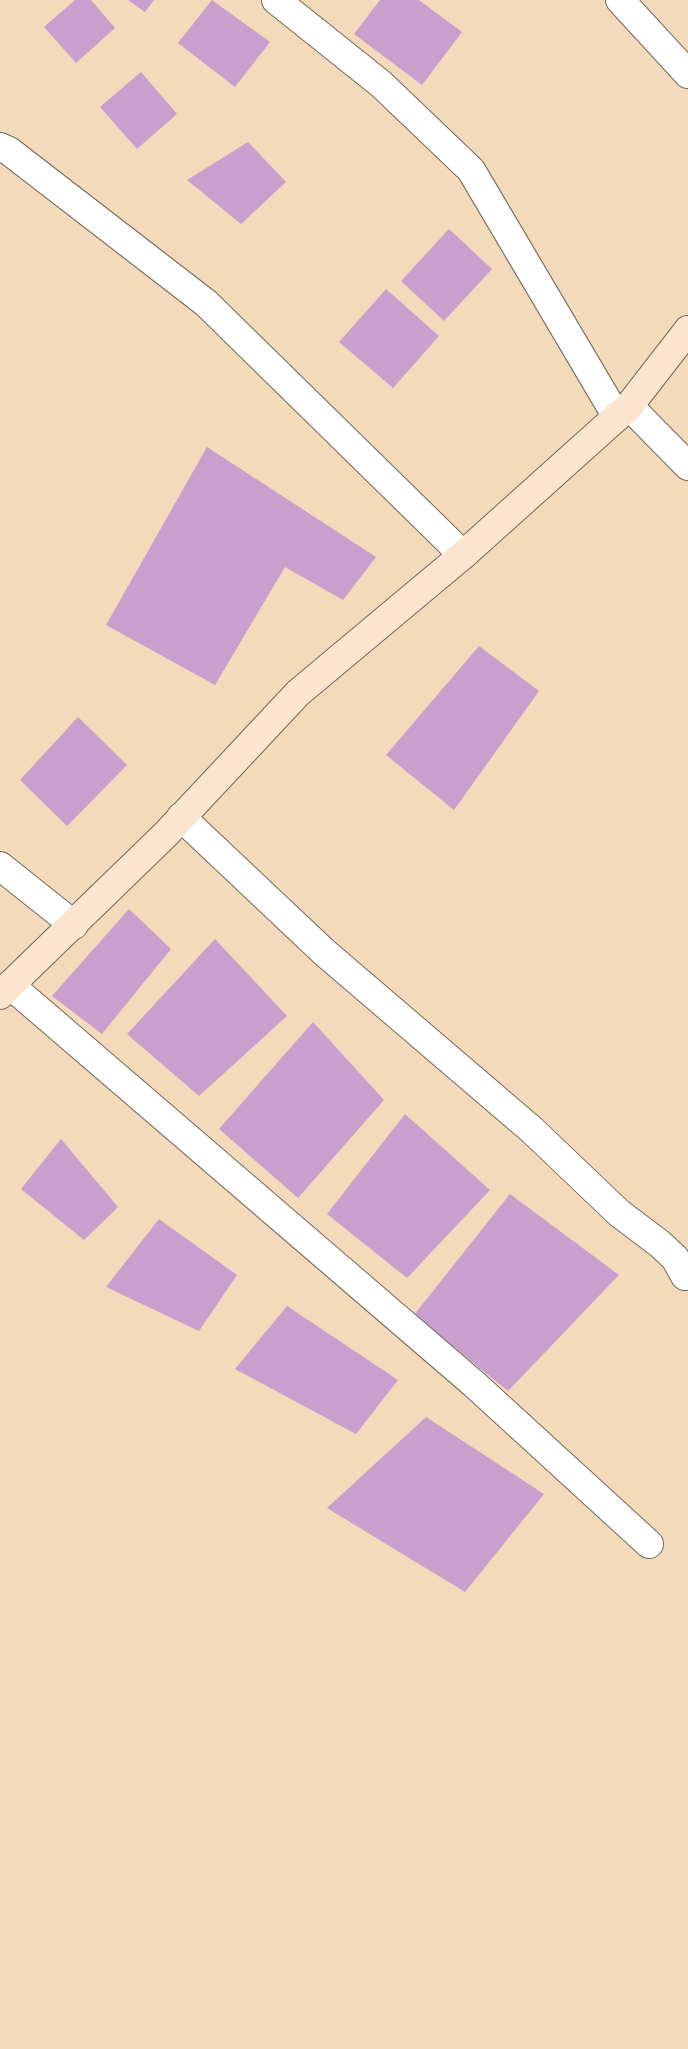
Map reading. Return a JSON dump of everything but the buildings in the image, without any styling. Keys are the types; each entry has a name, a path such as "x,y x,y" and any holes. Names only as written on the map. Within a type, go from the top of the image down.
{"street":[{"path":"276,0 381,84 472,170 623,411 688,466"},
{"path":"620,0 688,74"},
{"path":"0,147 9,151 206,303 463,555"},
{"path":"649,1544 473,1383 5,990 74,925 181,817 298,694 463,555 623,411 688,330"},
{"path":"181,817 324,952 532,1130 620,1212 660,1244 675,1258 685,1276"},
{"path":"0,866 74,925"}]}
